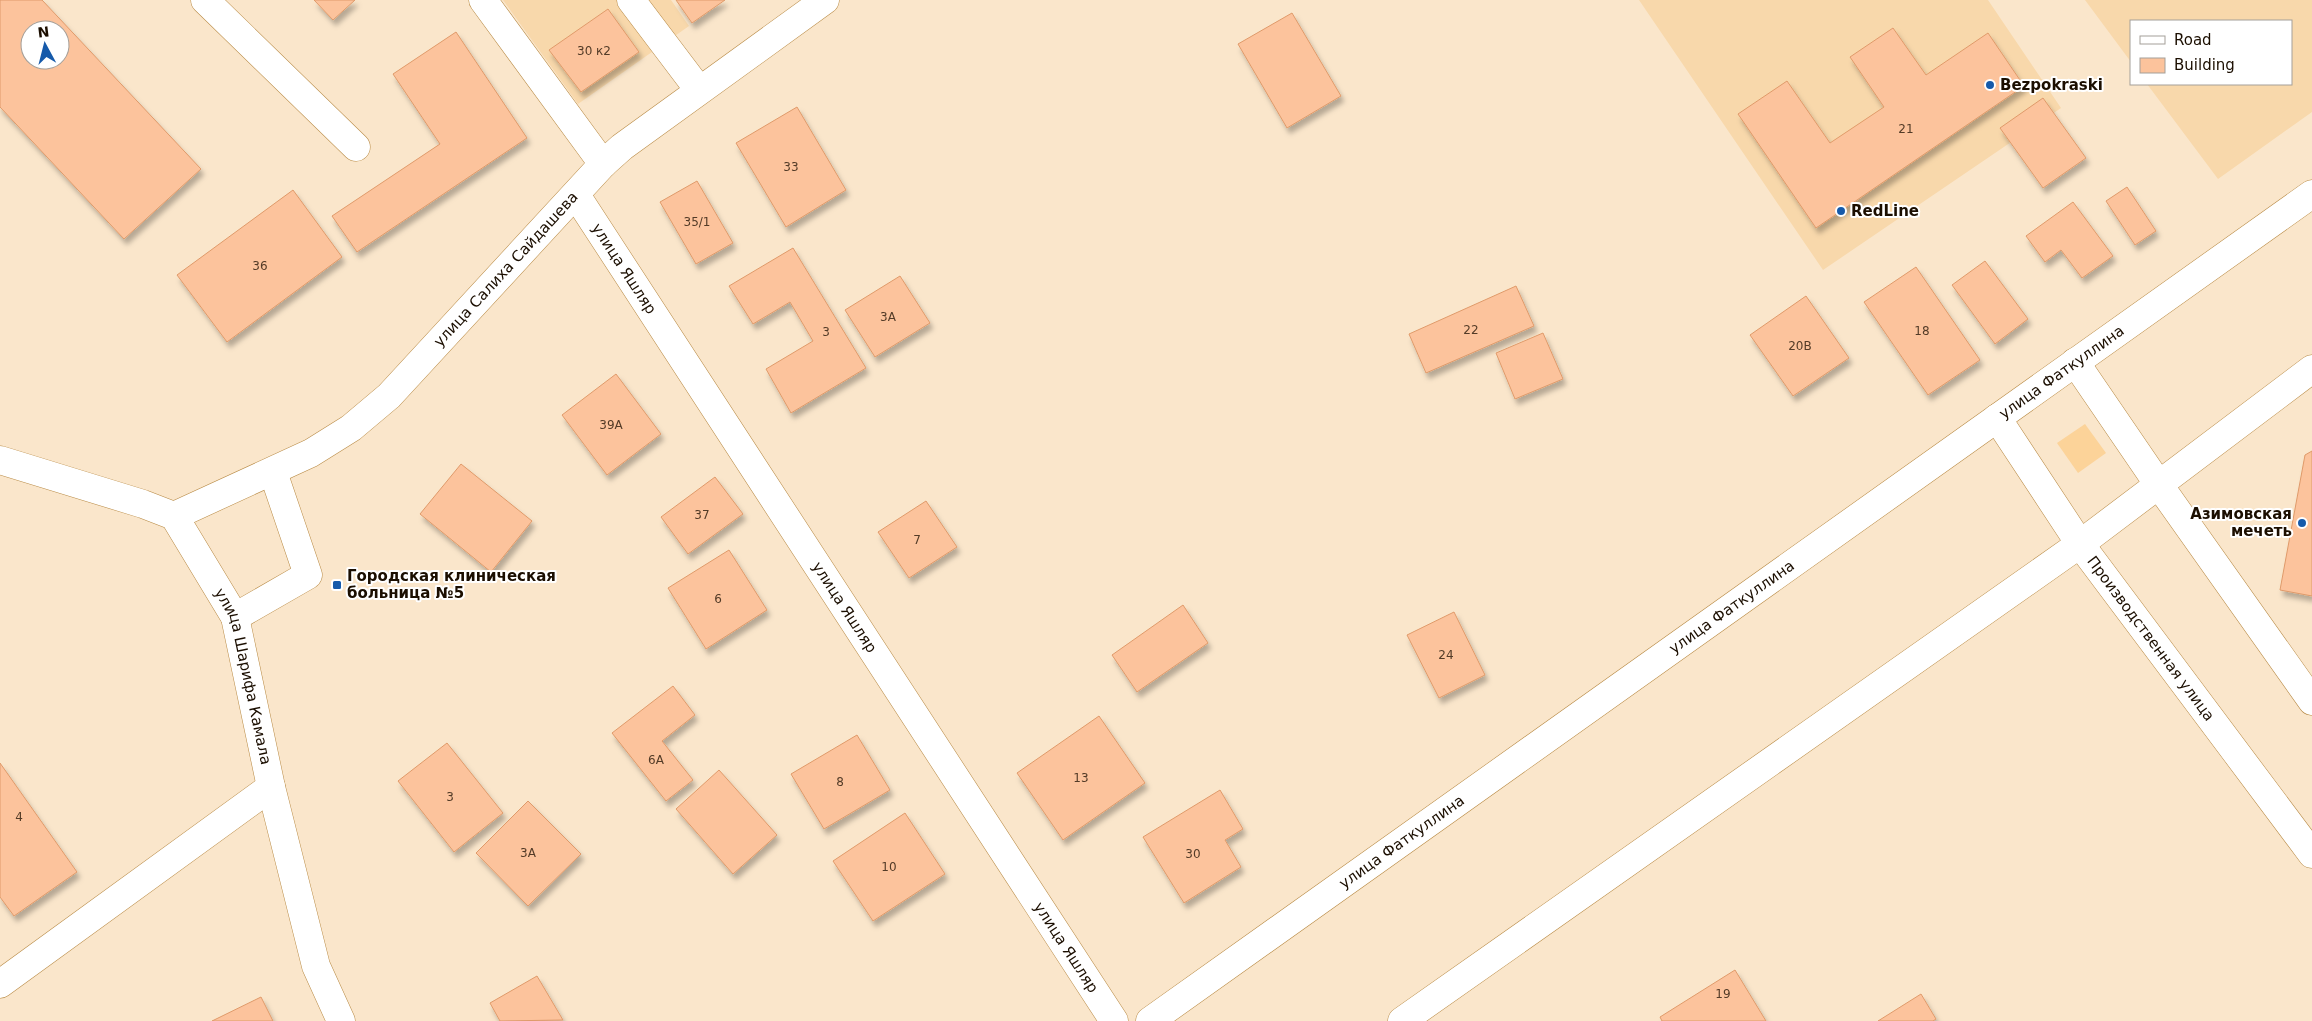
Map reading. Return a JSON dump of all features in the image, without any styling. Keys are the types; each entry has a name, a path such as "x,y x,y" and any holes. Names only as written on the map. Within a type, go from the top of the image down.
{"street":[{"path":"206,0 356,147"},
{"path":"483,0 603,164"},
{"path":"631,0 699,90"},
{"name":"улица Салиха Сайдашева","path":"174,516 273,472 311,453 351,428 389,396 576,196 603,164 633,137 824,0"},
{"name":"улица Фаткуллина","path":"1150,1021 2312,194"},
{"name":"улица Яшляр","path":"576,196 1114,1021"},
{"path":"2076,362 2159,485 2312,701"},
{"path":"1402,1021 2080,544 2312,369"},
{"name":"Производственная улица","path":"1997,418 2080,544 2312,854"},
{"path":"0,460 143,504 174,516"},
{"path":"235,617 308,575 273,472"},
{"name":"улица Шарифа Камала","path":"174,516 235,617 270,787 316,966 341,1021"},
{"path":"0,984 270,787"}],"shaded area":[{"path":"503,0 671,0 689,26 578,104"},
{"path":"1639,0 1988,0 2061,108 1823,270"},
{"path":"2085,0 2312,0 2312,112 2218,179 2148,85 2292,85 2292,20 2130,20 2130,61"},
{"path":"2085,424 2106,453 2078,473 2057,443"}],"building":[{"path":"0,0 42,0 61,20 20,20 20,70 70,70 70,30 201,169 124,239 0,107"},
{"path":"314,0 355,0 333,20"},
{"path":"676,0 725,0 692,23"},
{"path":"608,9 639,52 581,92 549,50"},
{"path":"1292,13 1341,96 1287,128 1238,44"},
{"path":"1893,28 1926,75 1988,33 2024,86 1816,228 1738,114 1787,81 1830,143 1884,107 1850,57"},
{"path":"456,32 527,138 357,252 332,216 440,144 393,74"},
{"path":"2043,98 2086,158 2043,188 2000,128"},
{"path":"797,107 846,190 786,227 736,143"},
{"path":"697,181 733,243 696,264 660,202"},
{"path":"2127,187 2156,231 2135,245 2106,201"},
{"path":"293,190 342,257 227,342 177,275"},
{"path":"2073,202 2113,256 2082,278 2061,250 2045,262 2026,236"},
{"path":"793,248 866,368 791,413 766,369 813,341 790,302 753,324 729,286"},
{"path":"1985,261 2028,319 1995,344 1952,285"},
{"path":"1916,267 1980,360 1928,395 1864,302"},
{"path":"900,276 930,323 875,357 845,310"},
{"path":"1516,286 1534,326 1426,373 1409,334"},
{"path":"1806,296 1849,358 1793,396 1750,335"},
{"path":"1543,333 1563,379 1515,399 1496,353"},
{"path":"616,374 661,434 607,475 562,415"},
{"name":"Азимовская мечеть","path":"2312,451 2312,596 2280,590 2305,455"},
{"path":"461,464 532,521 491,572 420,514"},
{"path":"715,477 743,514 688,554 661,517"},
{"path":"926,501 957,547 909,578 878,532"},
{"path":"729,550 767,610 706,649 668,588"},
{"path":"1183,605 1208,643 1137,692 1112,655"},
{"path":"1454,612 1485,675 1439,698 1407,635"},
{"path":"673,686 695,715 662,741 693,780 666,801 612,733"},
{"path":"1099,716 1145,783 1063,840 1017,773"},
{"path":"857,735 890,790 824,829 791,774"},
{"path":"447,743 503,813 454,852 398,781"},
{"path":"0,763 77,872 14,916 0,897"},
{"path":"719,770 777,835 733,874 676,809"},
{"path":"1220,790 1243,829 1225,840 1241,867 1184,903 1143,837"},
{"path":"528,801 581,854 528,906 476,853"},
{"path":"905,813 945,874 873,921 833,861"},
{"path":"1735,970 1766,1021 1662,1021 1660,1017"},
{"path":"537,976 563,1020 500,1021 490,1003"},
{"path":"1921,994 1936,1019 1933,1021 1878,1021"},
{"path":"261,997 273,1021 212,1021"}],"place":[{"name":"Bezpokraski","path":"1990,85"},
{"name":"RedLine","path":"1841,211"},
{"name":"Азимовская мечеть","path":"2302,523"},
{"name":"Городская клиническая больница №5","path":"337,585"}]}
